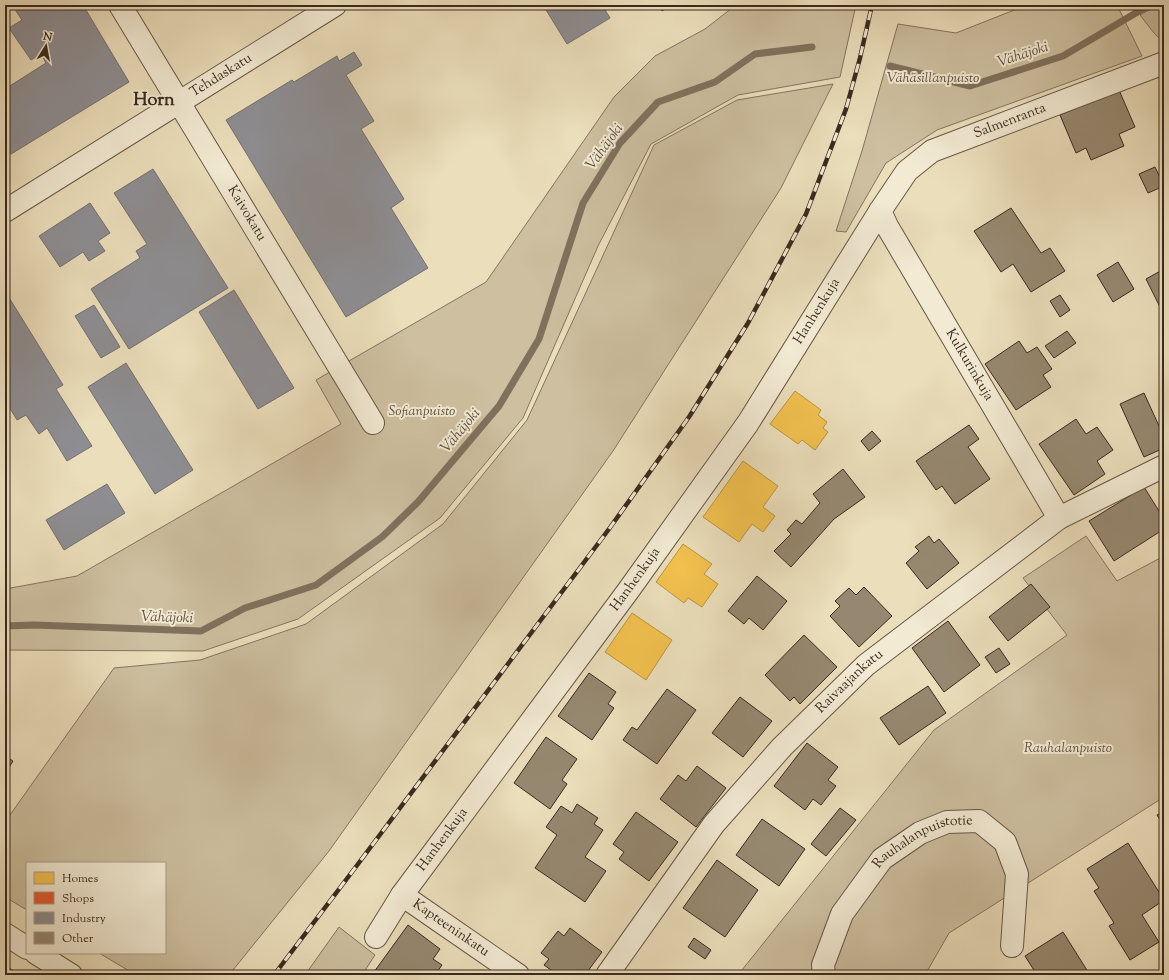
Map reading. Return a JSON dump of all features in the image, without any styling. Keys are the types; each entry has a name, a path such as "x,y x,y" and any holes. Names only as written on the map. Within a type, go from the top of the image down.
{"street":[{"name":"Kaivokatu","path":"120,5 373,423"},
{"name":"Tehdaskatu","path":"5,211 336,5"},
{"name":"Salmenranta","path":"880,211 907,172 932,151 1164,62"},
{"name":"Kulkurinkuja","path":"880,211 887,226 1059,518"},
{"name":"Hanhenkuja","path":"376,937 402,895 628,591 748,423 880,211"},
{"name":"Raivaajankatu","path":"607,975 714,824 782,747 866,665 1059,518 1164,466"},
{"name":"Rauhalanpuistotie","path":"824,975 824,965 842,914 882,859 920,833 947,822 979,821 1005,842 1017,874 1012,946"},
{"name":"Kapteeninkatu","path":"402,895 518,975"},
{"path":"5,934 26,947"},
{"path":"38,954 71,975"}],"green space":[{"name":"Sofianpuisto","path":"736,5 856,5 840,77 738,95 651,144 598,246 523,418 440,518 298,619 203,651 5,650 5,589 77,576 341,424 316,380 486,282 614,97 655,56 705,29"},
{"name":"Vähäsillanpuisto","path":"1027,5 1117,5 1142,56 937,130 886,163 846,232 836,231 862,151 898,24 956,33"},
{"path":"1164,6 1164,43 1140,15 1149,10"},
{"path":"833,84 781,188 613,451 329,851 229,975 136,975 101,954 166,954 166,862 26,862 26,909 5,897 5,822 114,668 200,660 306,624 443,524 527,420 654,145 737,100"},
{"name":"Rauhalanpuisto","path":"1086,536 1117,581 1164,556 1164,797 949,933 925,975 738,975 934,730 1067,635 1023,578"},
{"path":"339,927 375,955 362,975 305,975"}],"building: Homes":[{"path":"795,391 821,410 818,415 827,422 823,428 828,432 815,450 802,440 798,444 770,424"},
{"path":"743,461 778,486 763,507 775,516 763,532 752,524 739,542 703,517"},
{"path":"683,544 712,564 704,574 718,584 702,607 688,598 684,603 656,582"},
{"path":"632,613 672,640 646,680 605,652"}],"building: Shops":[{"path":"658,5 672,5 662,11"}],"building: Industry":[{"path":"12,5 83,5 129,82 11,154 5,144 5,89 46,63 41,54 31,60 9,28 22,20"},
{"path":"543,5 602,5 610,18 567,44"},
{"path":"354,52 362,65 346,75 374,121 361,129 404,199 391,208 428,268 346,317 226,120 292,80 294,82 337,56 339,61"},
{"path":"153,169 228,288 129,349 91,289 140,258 136,251 147,244 114,193"},
{"path":"90,203 110,233 98,241 105,251 89,261 83,252 60,267 39,236"},
{"path":"234,290 294,388 258,409 199,312"},
{"path":"5,291 63,385 56,389 92,446 67,461 47,428 39,434 26,415 17,420 5,400"},
{"path":"94,305 120,347 101,358 75,316"},
{"path":"126,363 193,470 155,494 88,387"},
{"path":"107,484 125,513 64,550 46,520"},
{"path":"5,965 20,975 5,975"}],"building: Other":[{"path":"1119,90 1135,127 1119,134 1124,146 1091,160 1086,148 1076,153 1060,115"},
{"path":"1155,167 1164,186 1148,193 1139,174"},
{"path":"1011,208 1041,253 1050,248 1065,271 1031,292 1013,264 1001,272 974,231"},
{"path":"1118,262 1134,289 1113,302 1097,275"},
{"path":"1164,269 1164,315 1146,279"},
{"path":"1060,295 1070,310 1060,317 1050,301"},
{"path":"1067,331 1076,343 1054,358 1045,346"},
{"path":"1019,341 1027,353 1037,347 1052,369 1043,375 1051,387 1016,410 985,364"},
{"path":"1144,393 1164,437 1164,448 1144,457 1120,404"},
{"path":"1076,419 1086,434 1097,427 1113,450 1097,461 1105,474 1074,495 1039,444"},
{"path":"969,425 979,439 968,447 990,479 955,504 942,486 936,490 916,461"},
{"path":"872,431 881,441 869,451 861,441"},
{"path":"843,469 865,497 834,519 791,567 774,551 791,534 787,530 796,520 802,524 820,503 813,494"},
{"path":"1144,487 1164,519 1164,529 1114,561 1089,521"},
{"path":"929,536 934,543 939,539 959,563 927,589 906,563 919,551 915,547"},
{"path":"757,576 787,601 763,630 749,618 744,624 728,611"},
{"path":"1031,584 1050,607 1008,641 989,617"},
{"path":"864,587 892,616 859,647 830,616 840,606 835,601 849,588 856,595"},
{"path":"948,621 980,665 944,692 912,648"},
{"path":"804,635 837,667 800,704 794,697 790,701 765,675"},
{"path":"999,648 1010,664 996,673 985,657"},
{"path":"589,673 616,692 608,704 614,708 592,740 558,716"},
{"path":"928,686 946,713 899,745 880,718"},
{"path":"667,689 696,710 657,764 623,740 632,727 637,730"},
{"path":"740,697 772,721 743,757 712,733"},
{"path":"546,737 577,759 562,780 567,784 550,809 514,783"},
{"path":"807,743 838,767 828,780 836,786 821,805 813,799 805,810 774,786"},
{"path":"5,756 13,761 5,774"},
{"path":"697,766 726,788 696,827 660,799 678,775 686,781"},
{"path":"577,804 598,818 594,824 603,830 585,857 606,871 585,902 535,868 557,835 546,827 561,806 572,813"},
{"path":"840,808 856,820 826,856 811,844"},
{"path":"1164,811 1164,826 1157,815"},
{"path":"636,812 678,842 649,881 619,859 624,852 613,844"},
{"path":"762,819 805,849 779,886 736,855"},
{"path":"1128,843 1164,900 1142,915 1159,942 1130,960 1109,926 1114,923 1094,891 1099,888 1087,869"},
{"path":"717,860 758,890 725,937 683,908"},
{"path":"408,925 440,949 433,959 442,965 435,975 377,975 374,972"},
{"path":"570,928 602,952 585,975 558,975 544,965 549,959 541,953 558,931 564,936"},
{"path":"1063,932 1090,975 1037,975 1025,956"},
{"path":"694,938 711,950 705,959 688,947"}],"waterway":[{"name":"Vähäjoki","path":"890,66 970,86 1063,56 1146,7 1155,5"},
{"name":"Vähäjoki","path":"5,626 34,625 201,631 245,608 316,585 382,537 418,502 499,406 539,339 583,203 620,143 658,102 715,82 755,54 812,47"}],"railway":[{"path":"274,975 609,529 689,417 748,323 806,214 846,109 860,58 872,5"}],"district":[{"name":"Horn","path":"154,101"}]}
